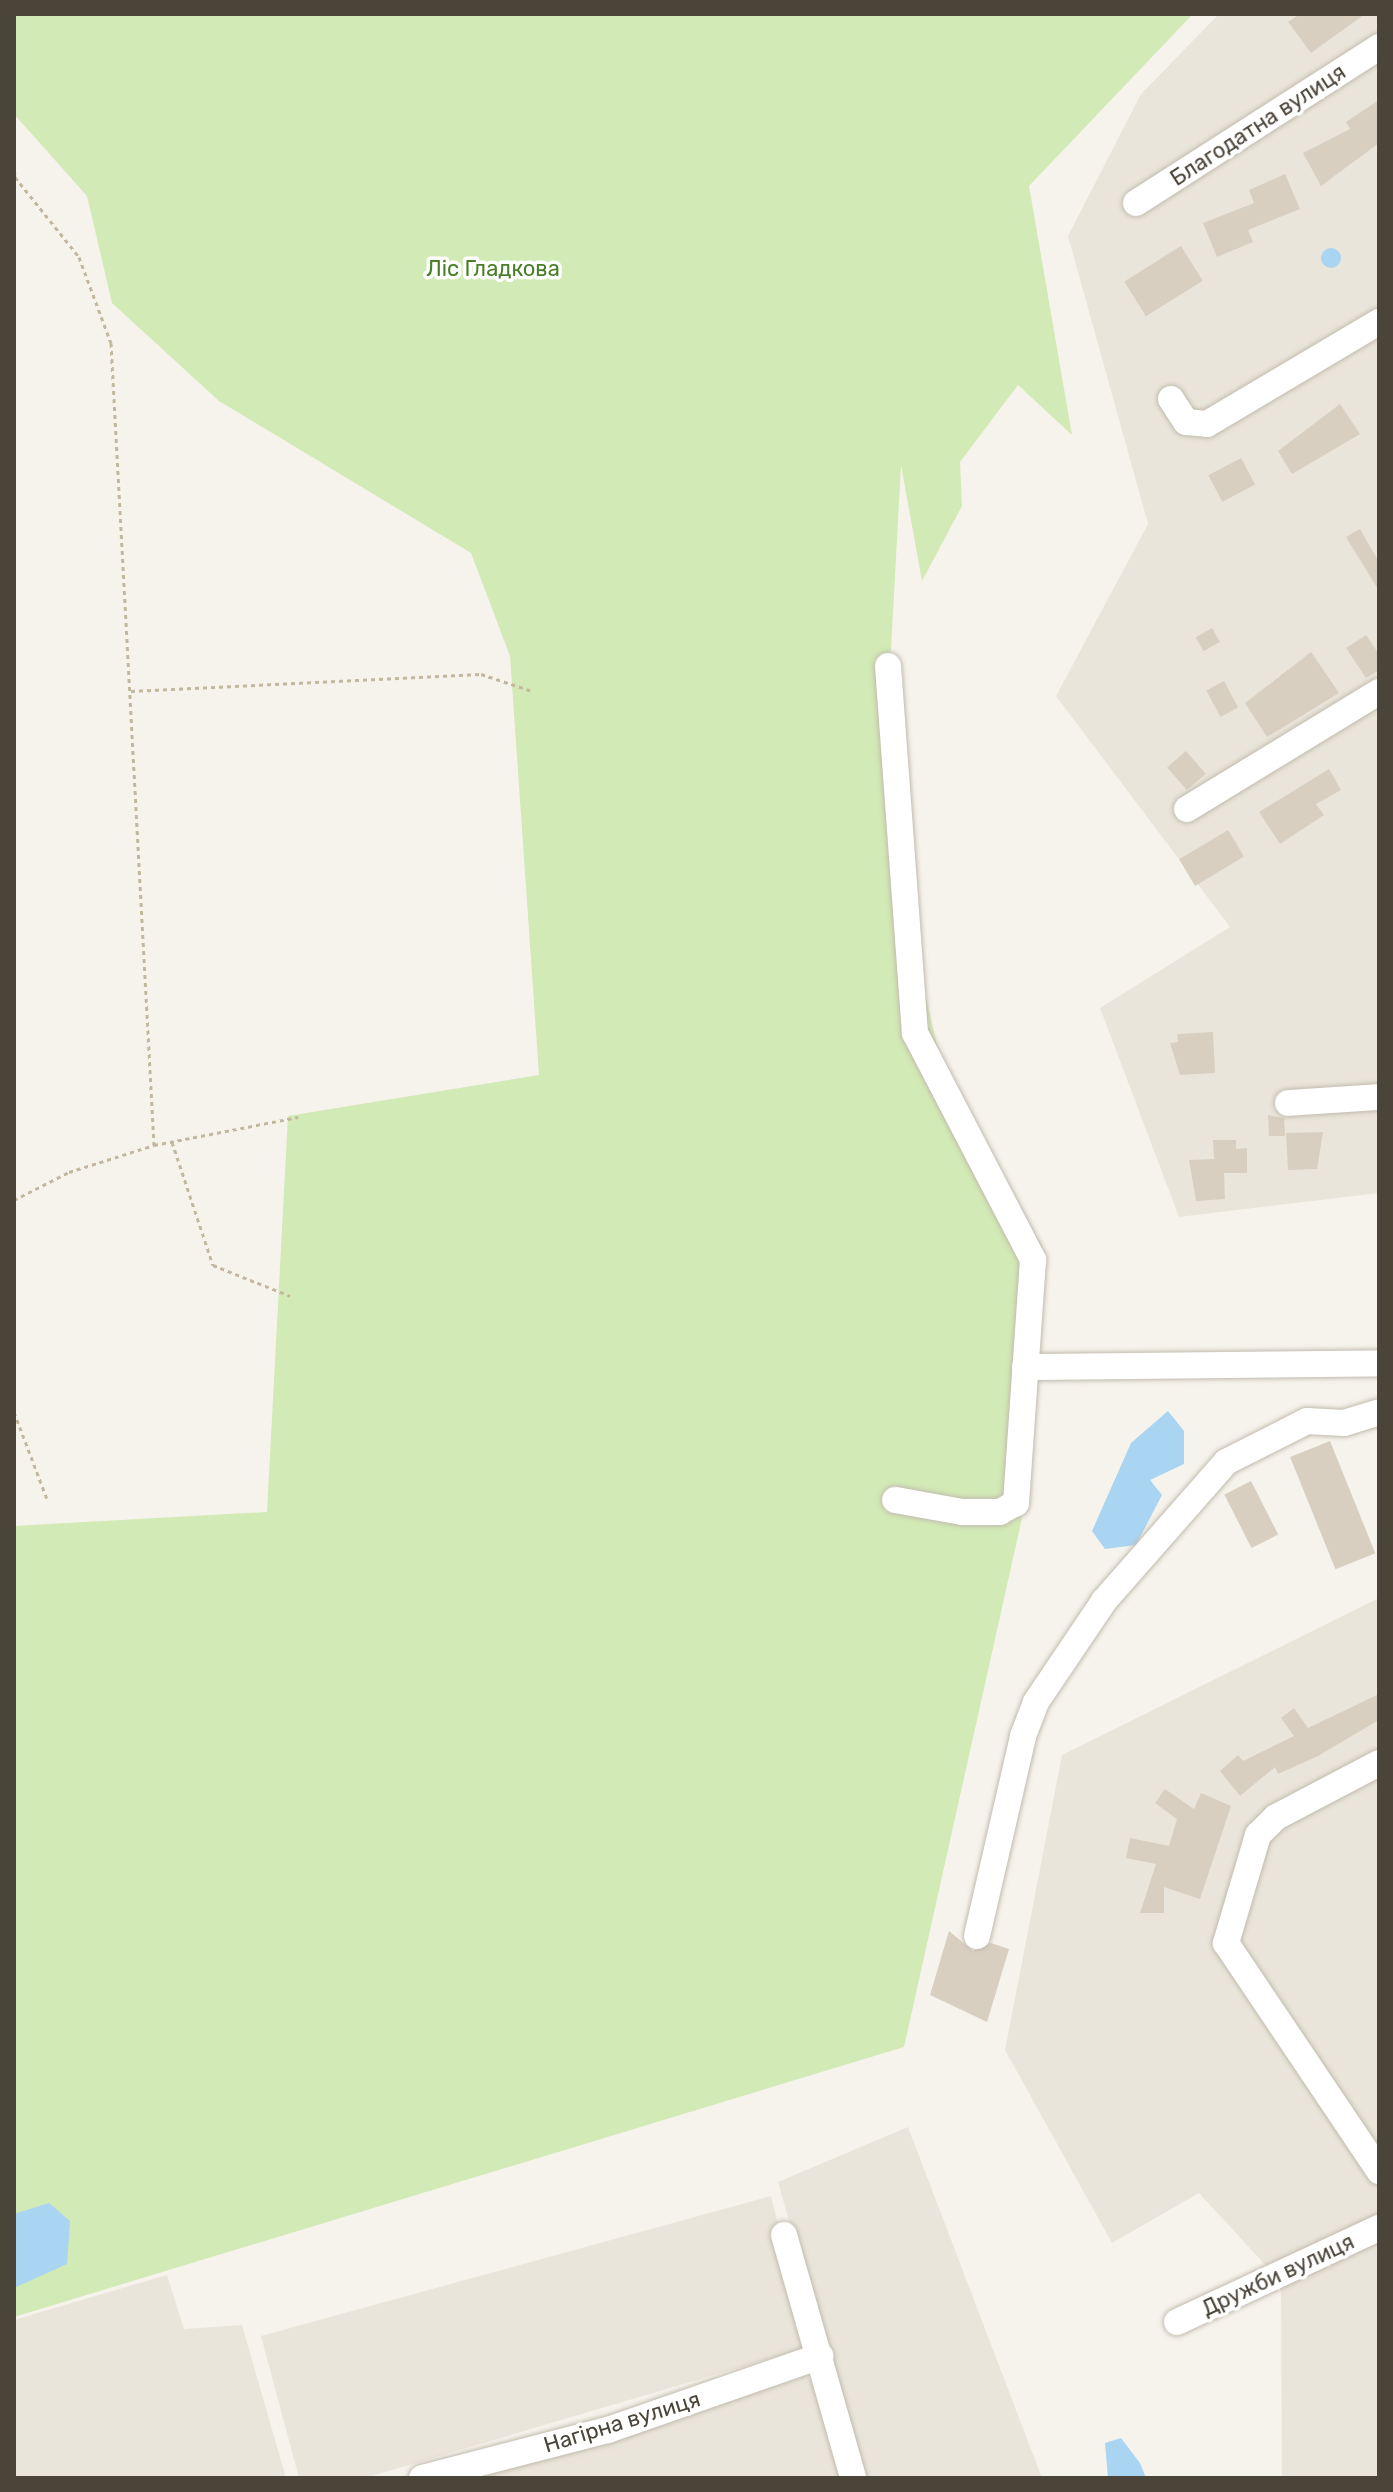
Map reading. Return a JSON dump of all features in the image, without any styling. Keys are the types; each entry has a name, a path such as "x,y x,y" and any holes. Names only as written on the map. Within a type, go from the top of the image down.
{"street":[{"name":"Благодатна вулиця","path":"1136,203 1379,47"},
{"path":"1171,399 1186,422 1207,424 1379,322"},
{"path":"888,666 915,1033 1033,1260 1016,1503 1000,1512 962,1512 895,1500"},
{"path":"1187,809 1379,692"},
{"path":"1288,1103 1379,1097"},
{"path":"1025,1367 1379,1363"},
{"path":"977,1936 1023,1736 1036,1702 1104,1601 1226,1462 1307,1421 1344,1423 1379,1412"},
{"path":"1379,1763 1276,1817 1258,1835 1226,1943 1379,2171"},
{"name":"Дружби вулиця","path":"1177,2322 1379,2228"},
{"path":"784,2235 853,2478"},
{"name":"Нагірна вулиця","path":"422,2478 608,2430 820,2356"}],"path":[{"path":"14,163 15,177 79,257 111,343 154,1145"},
{"path":"129,691 481,674 532,691"},
{"path":"14,1200 69,1172 154,1145 298,1117"},
{"path":"172,1142 213,1265 290,1296"},
{"path":"14,1412 47,1499"}],"shaded area":[{"path":"1219,14 1379,14 1379,1193 1179,1217 1100,1008 1230,927 1056,696 1148,524 1068,236 1141,94"},
{"path":"1379,1598 1379,2478 1282,2478 1281,2282 1199,2193 1112,2243 1005,2050 1062,1755"},
{"path":"908,2127 1042,2478 862,2478 778,2182"},
{"path":"771,2196 809,2347 365,2478 299,2478 261,2336"},
{"path":"167,2275 184,2329 242,2325 286,2478 14,2478 14,2320"},
{"path":"803,2374 819,2387 844,2478 464,2478"}],"green space":[{"name":"Ліс Гладкова","path":"14,14 1193,14 1029,186 1072,435 1018,385 960,462 962,506 922,581 901,465 890,668 910,927 955,1124 1042,1245 1022,1518 904,2047 14,2317 14,1526 267,1512 288,1116 539,1075 510,656 471,553 219,401 112,303 87,196 14,114"}],"water":[{"path":"1327,248 1335,248 1341,258 1335,268 1327,268 1321,262 1321,254"},
{"path":"1168,1411 1184,1431 1184,1464 1150,1480 1162,1495 1136,1545 1105,1549 1092,1531 1131,1443"},
{"path":"49,2203 70,2221 67,2264 14,2288 14,2214"},
{"path":"1121,2438 1140,2463 1146,2478 1108,2478 1105,2443"}],"building":[{"path":"1300,14 1365,14 1311,53 1288,22"},
{"path":"1379,100 1379,143 1321,186 1303,153 1350,129 1346,122"},
{"path":"1285,174 1300,209 1248,230 1253,242 1217,257 1203,223 1254,203 1249,190"},
{"path":"1181,246 1203,281 1146,316 1124,282"},
{"path":"1340,404 1360,434 1292,474 1278,451"},
{"path":"1241,458 1255,484 1222,502 1208,475"},
{"path":"1360,529 1379,562 1379,591 1346,537"},
{"path":"1212,628 1220,642 1204,651 1196,638"},
{"path":"1366,635 1379,654 1379,670 1366,678 1346,648"},
{"path":"1311,652 1339,693 1267,737 1245,703"},
{"path":"1224,681 1238,707 1220,717 1206,690"},
{"path":"1186,751 1206,774 1187,790 1167,767"},
{"path":"1329,769 1341,790 1316,804 1324,815 1280,844 1259,812"},
{"path":"1228,830 1244,857 1195,886 1179,859"},
{"path":"1213,1032 1215,1073 1180,1075 1170,1043 1178,1042 1177,1034"},
{"path":"1268,1115 1284,1118 1285,1136 1269,1136"},
{"path":"1323,1132 1317,1169 1288,1170 1286,1133"},
{"path":"1213,1140 1236,1140 1236,1149 1247,1148 1247,1173 1224,1173 1225,1199 1196,1201 1189,1160 1214,1159"},
{"path":"1330,1441 1375,1553 1335,1569 1290,1457"},
{"path":"1251,1481 1278,1534 1252,1548 1224,1495"},
{"path":"1379,1694 1379,1720 1318,1756 1278,1774 1275,1767 1240,1796 1220,1771 1238,1755 1243,1761 1294,1736 1281,1718 1294,1708 1308,1728"},
{"path":"1165,1789 1194,1809 1201,1793 1231,1806 1200,1899 1164,1887 1164,1913 1140,1913 1156,1864 1126,1858 1130,1838 1169,1846 1177,1819 1155,1803"},
{"path":"949,1931 973,1951 991,1943 1009,1949 987,2022 930,1995"}]}
